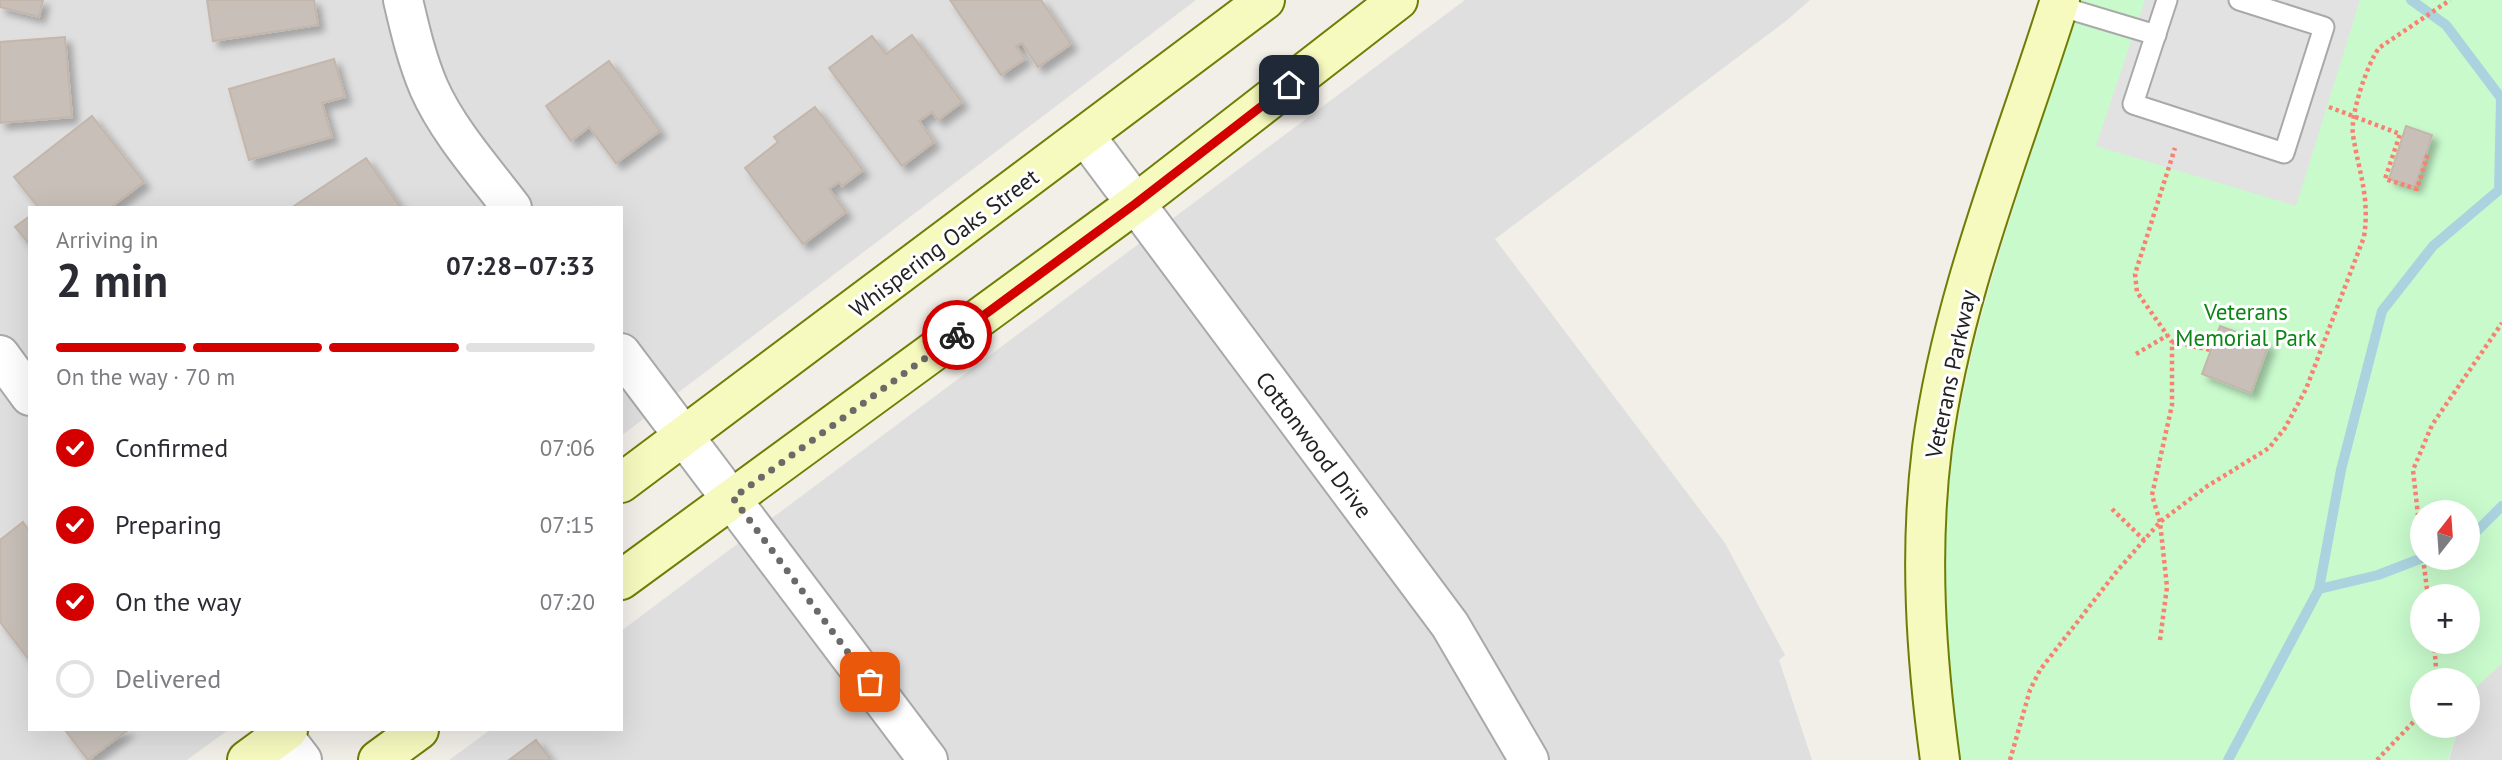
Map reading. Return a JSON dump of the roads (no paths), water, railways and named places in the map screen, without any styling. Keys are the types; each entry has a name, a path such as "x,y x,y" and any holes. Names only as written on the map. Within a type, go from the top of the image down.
{"street":[{"path":"404,0 413,41 430,90 466,147 510,206"},
{"name":"Whispering Oaks Street","path":"623,482 1086,137 1265,0"},
{"path":"623,579 1135,204 1398,0"},
{"name":"Veterans Parkway","path":"1940,760 1925,612 1925,525 1932,447 1961,315 2060,3"},
{"name":"Cottonwood Drive","path":"1086,137 1450,625 1529,760"},
{"path":"0,355 28,393"},
{"path":"623,356 928,760"},
{"path":"378,760 418,731"},
{"path":"247,760 288,738"}],"lane":[{"path":"2167,0 2133,104 2284,153 2324,27 2239,0"},
{"path":"2060,3 2156,35"}],"waterway":[{"path":"2319,589 2341,470 2382,311 2433,246 2499,190 2501,98 2446,25 2411,0"},
{"path":"2480,528 2502,506"},
{"path":"2228,760 2319,589 2378,575 2410,563"}],"park label":[{"name":"Veterans Memorial Park","path":"2246,325"}]}
